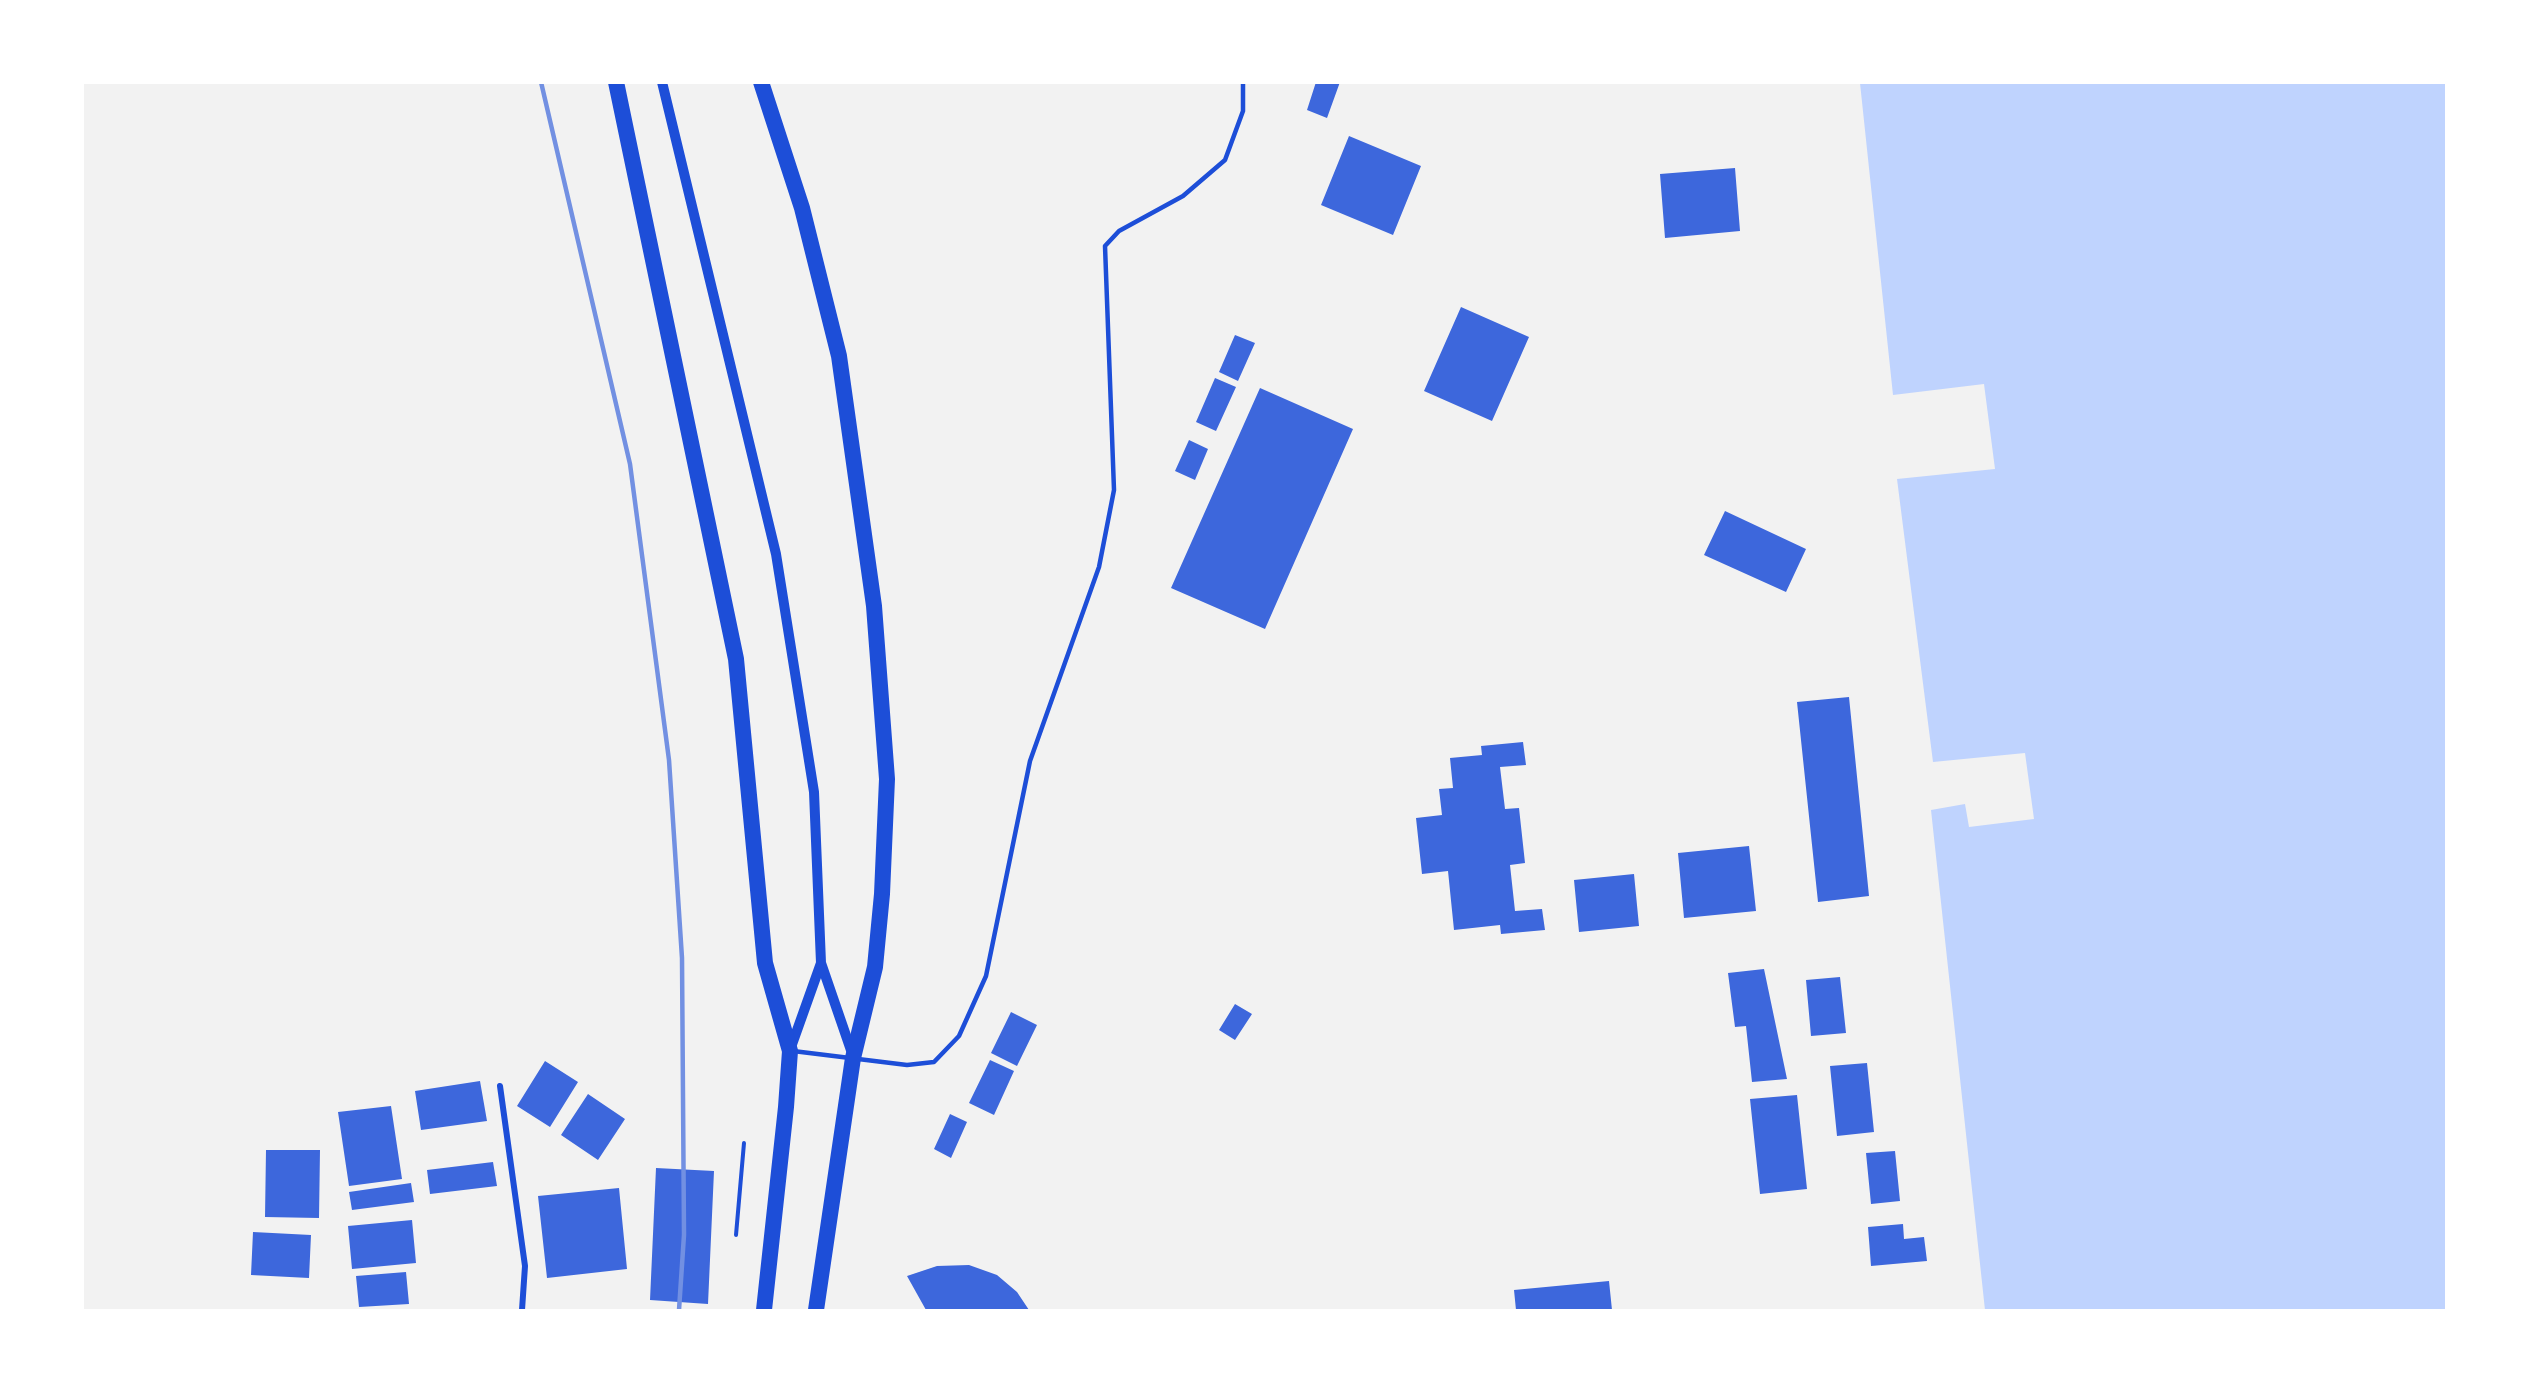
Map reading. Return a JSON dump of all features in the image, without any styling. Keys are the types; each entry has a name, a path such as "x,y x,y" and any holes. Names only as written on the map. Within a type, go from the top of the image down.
{"highway":[{"path":"616,82 736,659 765,963 790,1051 764,1311"},
{"path":"761,82 802,208 839,356 874,606 887,778 882,894 875,967 853,1058 816,1311"}],"street":[{"path":"662,82 776,554 814,792 821,963 853,1058"},
{"path":"790,1051 821,963"},
{"path":"500,1086 525,1266 522,1311"}],"lane":[{"path":"790,1051 907,1065 934,1062 959,1036 986,976 1030,761 1099,567 1114,490 1105,246 1119,231 1183,196 1225,160 1243,111 1243,82"}],"path":[{"path":"736,1235 744,1143"}],"water":[{"path":"1860,83 2446,83 2446,1310 1985,1310 1931,810 1965,804 1969,827 2034,819 2025,753 1933,762 1897,479 1995,469 1984,384 1893,395"}],"building":[{"path":"1316,82 1340,82 1327,118 1307,110"},
{"path":"1349,136 1421,166 1393,235 1321,205"},
{"path":"1735,168 1740,231 1665,238 1660,174"},
{"path":"1461,307 1529,337 1492,421 1424,391"},
{"path":"1235,335 1255,343 1238,381 1219,372"},
{"path":"1215,378 1236,387 1216,431 1196,422"},
{"path":"1260,388 1353,429 1265,629 1171,588"},
{"path":"1189,440 1208,449 1195,480 1175,471"},
{"path":"1725,511 1806,549 1786,592 1704,555"},
{"path":"1849,697 1869,896 1818,902 1797,702"},
{"path":"1523,742 1526,765 1500,767 1505,809 1519,808 1525,863 1510,865 1515,911 1542,909 1545,930 1501,934 1500,925 1454,930 1448,871 1422,874 1416,818 1442,815 1439,789 1453,788 1450,758 1482,755 1481,746"},
{"path":"1749,846 1756,911 1684,918 1678,853"},
{"path":"1634,874 1639,926 1579,932 1574,880"},
{"path":"1764,969 1787,1079 1752,1082 1746,1026 1735,1027 1728,973"},
{"path":"1840,977 1846,1033 1811,1036 1806,980"},
{"path":"1235,1004 1252,1014 1235,1040 1219,1030"},
{"path":"1011,1012 1037,1025 1017,1066 991,1053"},
{"path":"990,1060 1014,1071 994,1115 969,1103"},
{"path":"545,1061 578,1082 550,1127 517,1106"},
{"path":"1867,1063 1874,1132 1837,1136 1830,1066"},
{"path":"480,1081 487,1121 421,1130 415,1091"},
{"path":"588,1094 625,1119 598,1160 561,1135"},
{"path":"1797,1095 1807,1189 1760,1194 1750,1099"},
{"path":"391,1106 402,1179 349,1186 338,1112"},
{"path":"950,1114 967,1122 951,1158 934,1149"},
{"path":"266,1150 320,1150 319,1218 265,1217"},
{"path":"1895,1151 1900,1201 1871,1204 1866,1153"},
{"path":"493,1162 497,1186 430,1194 427,1170"},
{"path":"656,1168 714,1171 708,1304 650,1300"},
{"path":"411,1183 414,1202 352,1210 349,1192"},
{"path":"619,1188 627,1269 547,1278 538,1196"},
{"path":"412,1220 416,1263 352,1269 348,1226"},
{"path":"1903,1224 1904,1239 1924,1237 1927,1261 1871,1266 1868,1227"},
{"path":"253,1232 311,1235 309,1278 251,1275"},
{"path":"969,1265 997,1275 1017,1292 1029,1310 926,1310 907,1276 937,1266"},
{"path":"406,1272 409,1304 359,1307 356,1276"},
{"path":"1609,1281 1612,1310 1516,1310 1514,1290"}],"railway":[{"path":"541,82 630,464 669,760 682,958 684,1235 679,1310"}]}
